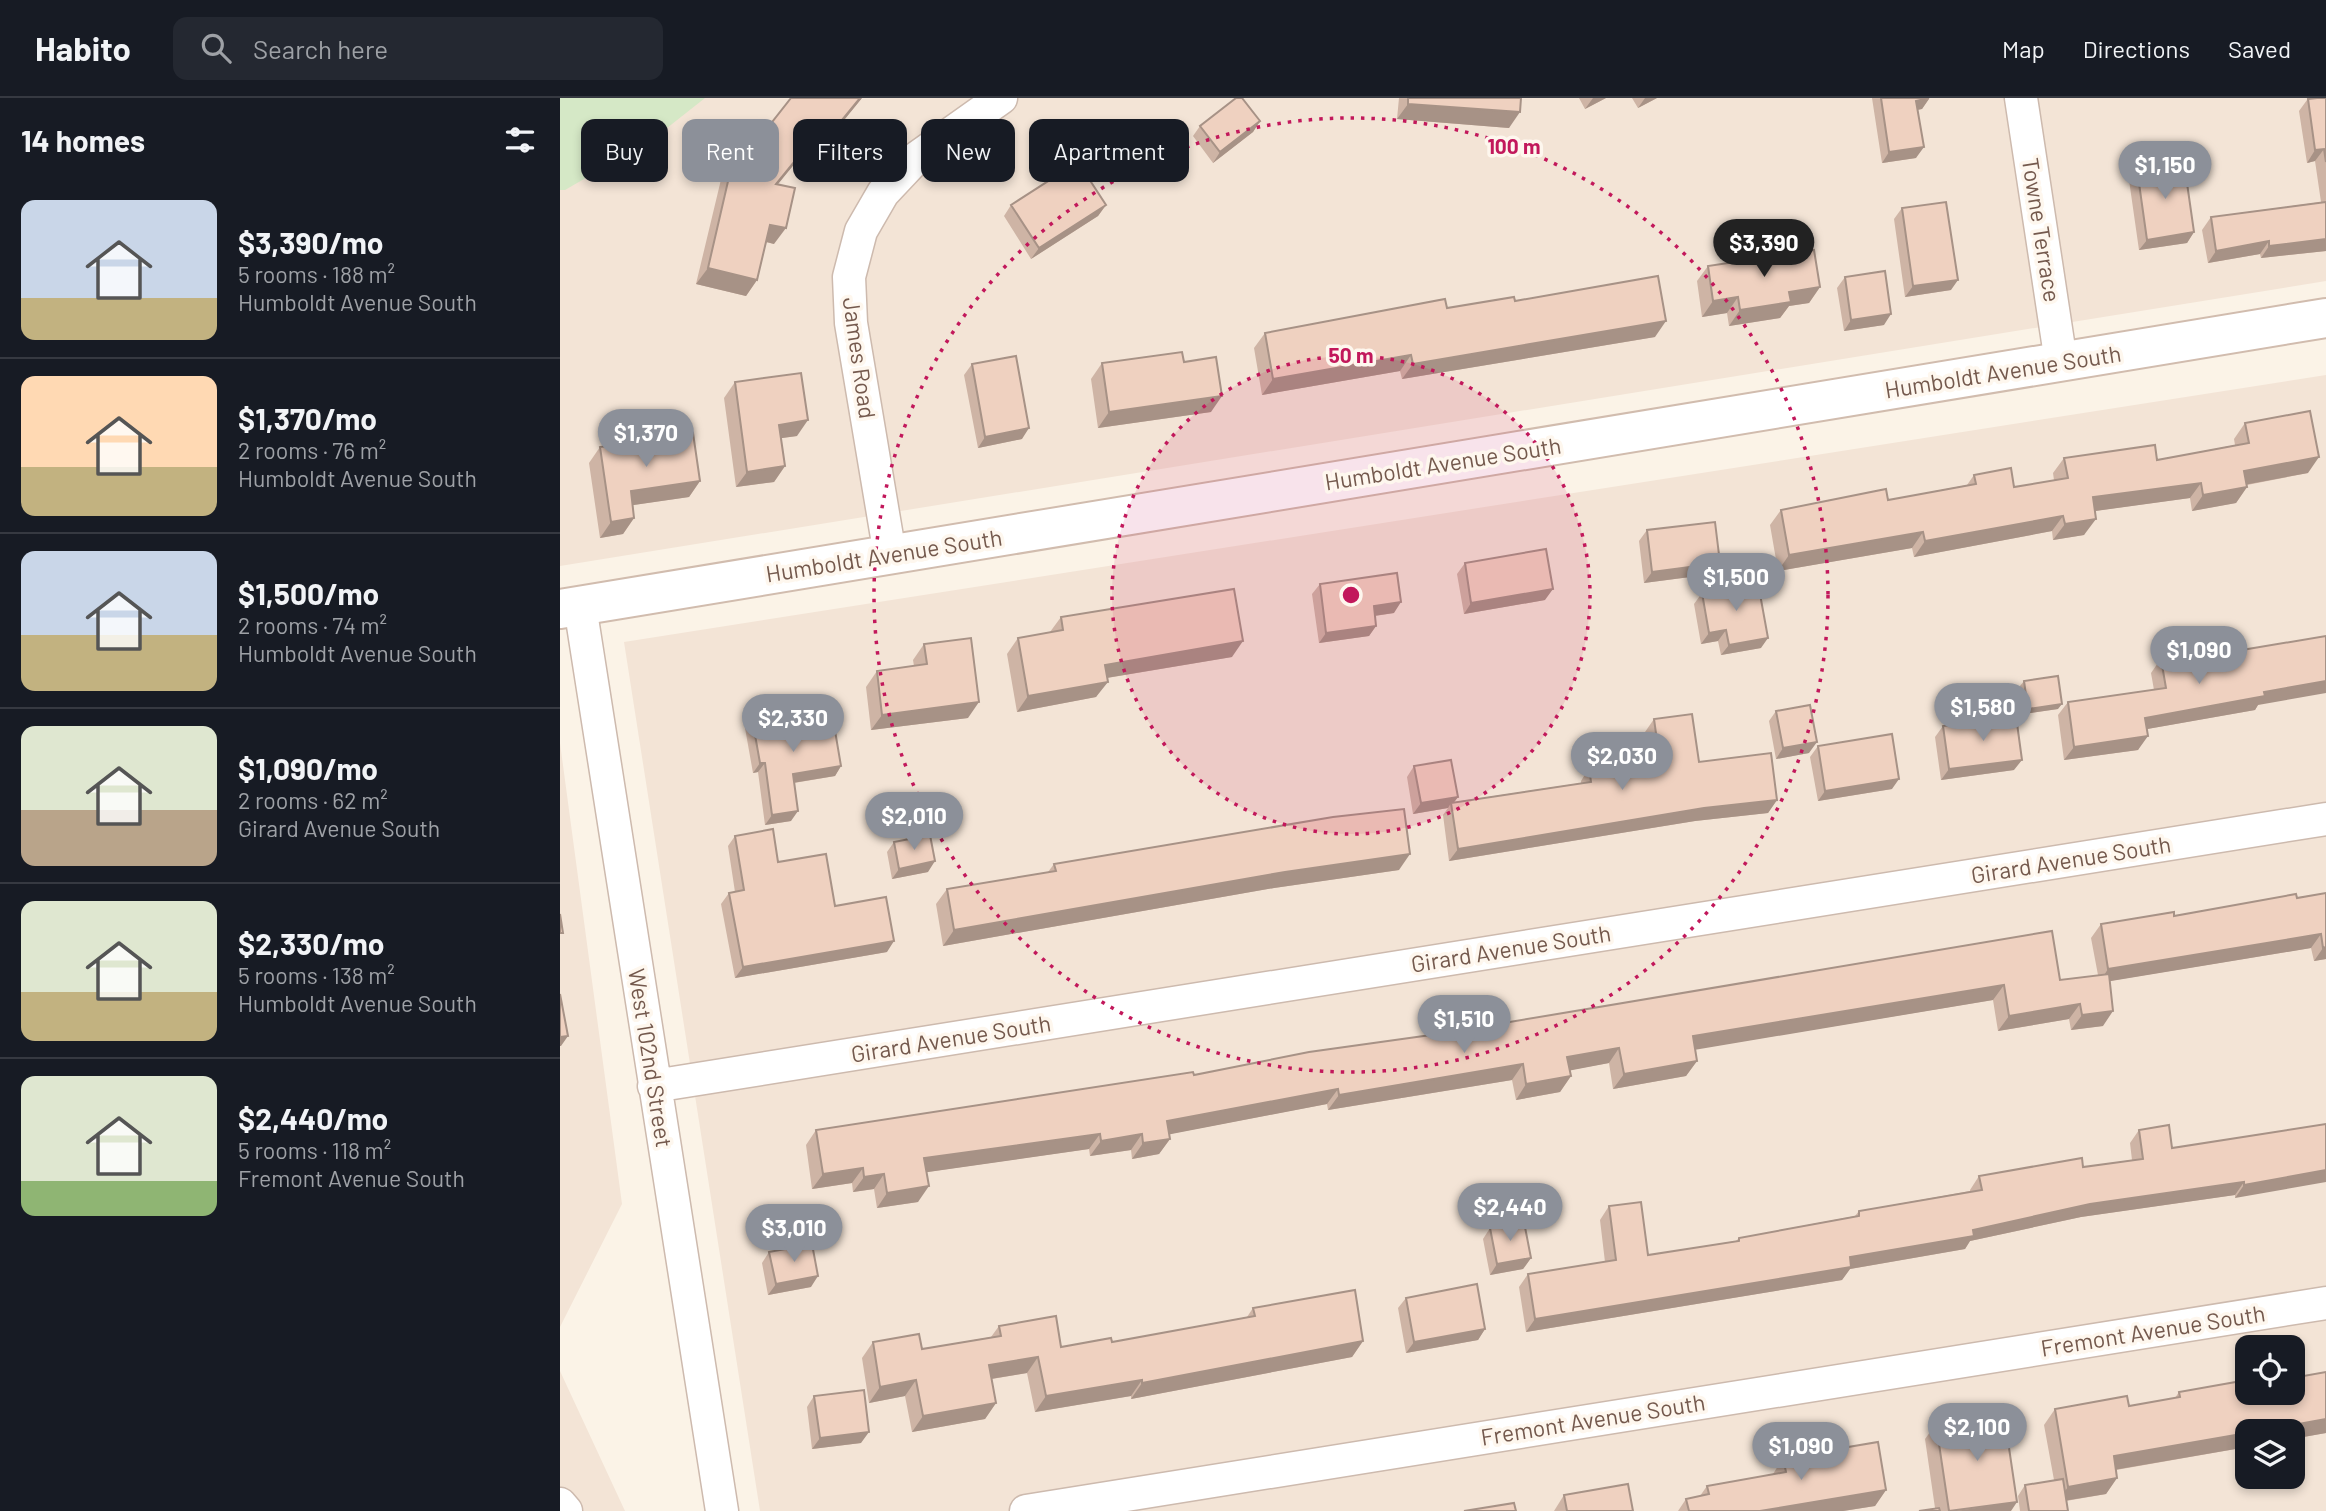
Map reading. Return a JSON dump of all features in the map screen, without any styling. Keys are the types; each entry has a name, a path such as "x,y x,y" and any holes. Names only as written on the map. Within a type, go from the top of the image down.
{"street":[{"name":"James Road","path":"890,555 851,323 849,277 861,232 883,193 915,159 1001,98"},
{"name":"Towne Terrace","path":"2021,98 2061,362"},
{"name":"Humboldt Avenue South","path":"570,607 2326,318"},
{"name":"West 102nd Street","path":"570,607 654,1086 722,1511"},
{"name":"Girard Avenue South","path":"654,1086 2326,819"},
{"name":"Fremont Avenue South","path":"1026,1511 2326,1303"},
{"path":"560,1504 566,1511"}],"shaded area":[{"path":"560,98 2326,98 2326,281 560,566"},
{"path":"2326,375 2326,1511 760,1511 624,642"},
{"path":"560,743 622,1204 560,1327"},
{"path":"560,1371 625,1511 560,1511"}],"green space":[{"path":"560,98 705,98 668,127 668,119 581,119 581,181 560,190"}],"building":[{"path":"791,98 860,98 843,119 793,119 793,163 779,180 779,119 774,119"},
{"path":"1236,98 1242,98 1260,121 1220,152 1200,126"},
{"path":"1408,98 1521,98 1520,112 1408,104"},
{"path":"1881,98 1929,98 1916,101 1924,147 1889,152"},
{"path":"2326,98 2326,162 2324,149 2315,150 2308,99"},
{"path":"2184,162 2194,232 2147,240 2137,169"},
{"path":"728,182 778,182 776,184 795,188 786,228 770,225 757,280 708,268"},
{"path":"1047,182 1091,182 1106,205 1039,248 1011,205"},
{"path":"1946,202 1958,280 1913,286 1902,208"},
{"path":"2326,202 2326,239 2269,246 2269,241 2216,251 2211,217"},
{"path":"1814,250 1820,287 1789,292 1791,302 1740,310 1738,297 1713,301 1708,266"},
{"path":"1885,271 1891,314 1851,320 1845,277"},
{"path":"1658,276 1666,321 1413,364 1411,355 1273,379 1265,333 1445,299 1447,308 1514,297 1515,301"},
{"path":"1182,352 1184,362 1216,357 1222,396 1109,412 1102,363"},
{"path":"1016,356 1029,428 985,437 972,364"},
{"path":"801,373 808,420 779,425 785,466 747,472 735,382"},
{"path":"2310,411 2319,457 2244,471 2247,487 2203,495 2201,483 2093,497 2096,519 2065,524 2063,516 1925,541 1923,532 1789,555 1781,510 1886,489 1888,500 1976,484 1974,475 2011,468 2014,487 2068,478 2064,458 2155,445 2157,460 2249,443 2245,423"},
{"path":"693,433 700,481 631,491 634,518 611,522 600,447"},
{"path":"1715,522 1720,563 1652,572 1647,530"},
{"path":"1546,549 1553,589 1471,603 1465,563"},
{"path":"1397,573 1401,602 1374,606 1376,626 1326,633 1320,584"},
{"path":"1758,583 1768,638 1729,645 1726,630 1709,633 1702,593"},
{"path":"1234,589 1243,641 1105,665 1108,682 1028,696 1018,638 1063,630 1061,617"},
{"path":"2196,635 2200,657 2326,636 2326,681 2264,692 2265,696 2145,718 2148,736 2074,747 2068,702 2166,688 2161,659 2172,657 2169,640"},
{"path":"971,638 979,702 882,715 877,671 927,664 924,644"},
{"path":"2058,676 2062,704 2028,709 2024,681"},
{"path":"1810,705 1817,742 1783,748 1776,711"},
{"path":"796,711 798,725 833,719 841,766 793,774 798,811 772,815 765,763 760,763 752,718"},
{"path":"1692,714 1699,762 1771,753 1777,800 1704,808 1458,849 1451,803 1591,782 1589,768 1659,755 1654,719"},
{"path":"2016,716 2022,760 1949,769 1943,726"},
{"path":"1892,734 1899,779 1825,791 1818,746"},
{"path":"1451,760 1458,797 1421,803 1414,766"},
{"path":"1404,809 1410,854 1285,872 954,930 947,889 1056,871 1054,864 1333,817"},
{"path":"773,829 778,862 826,854 835,906 886,897 894,941 743,967 729,893 744,890 735,836"},
{"path":"930,835 935,861 899,869 894,842"},
{"path":"2326,893 2326,947 2323,948 2321,934 2108,969 2101,924 2174,912 2174,916 2296,894 2297,898"},
{"path":"2052,931 2060,980 2109,974 2113,1011 2082,1015 2080,1004 2009,1016 2004,985 1693,1036 1697,1061 1624,1074 1619,1048 1567,1057 1571,1076 1526,1084 1523,1064 1339,1095 1338,1089 1167,1121 1170,1139 1143,1143 1142,1134 1101,1141 1100,1134 924,1158 929,1186 887,1193 884,1174 864,1177 863,1168 823,1174 816,1130 1193,1072 1194,1075 1309,1052 1438,1034"},
{"path":"560,994 568,1036 560,1037"},
{"path":"2326,1124 2326,1170 2244,1185 2244,1182 2090,1204 1973,1230 1974,1236 1850,1257 1851,1267 1535,1319 1528,1274 1616,1260 1609,1206 1641,1202 1648,1255 1739,1241 1739,1238 1859,1216 1859,1211 1982,1190 1979,1176 2082,1158 2083,1167 2143,1159 2139,1130 2169,1125 2172,1148"},
{"path":"1524,1222 1531,1258 1497,1264 1490,1228"},
{"path":"812,1244 818,1276 776,1284 769,1252"},
{"path":"1477,1284 1485,1329 1414,1342 1406,1298"},
{"path":"1355,1290 1363,1341 1142,1383 1142,1380 1046,1396 1038,1357 989,1365 996,1403 923,1416 916,1380 880,1387 873,1342 919,1334 922,1349 1001,1336 999,1326 1056,1316 1061,1347 1111,1338 1112,1342 1255,1316 1253,1308"},
{"path":"2326,1372 2326,1419 2305,1423 2305,1419 2235,1419 2235,1435 2114,1456 2117,1478 2068,1487 2055,1409 2127,1396 2129,1406 2180,1397 2179,1392 2235,1382 2235,1405 2305,1405 2305,1376"},
{"path":"864,1390 869,1432 820,1438 814,1396"},
{"path":"2004,1414 2017,1502 1949,1511 1936,1424"},
{"path":"1878,1442 1886,1490 1760,1511 1689,1511 1686,1499 1709,1494 1707,1486 1786,1472 1783,1458"},
{"path":"2063,1479 2068,1511 2029,1511 2025,1485"},
{"path":"1628,1484 1633,1511 1567,1511 1564,1495"},
{"path":"1514,1503 1516,1511 1464,1511"},
{"path":"1939,1508 1940,1511 1919,1511"}]}
